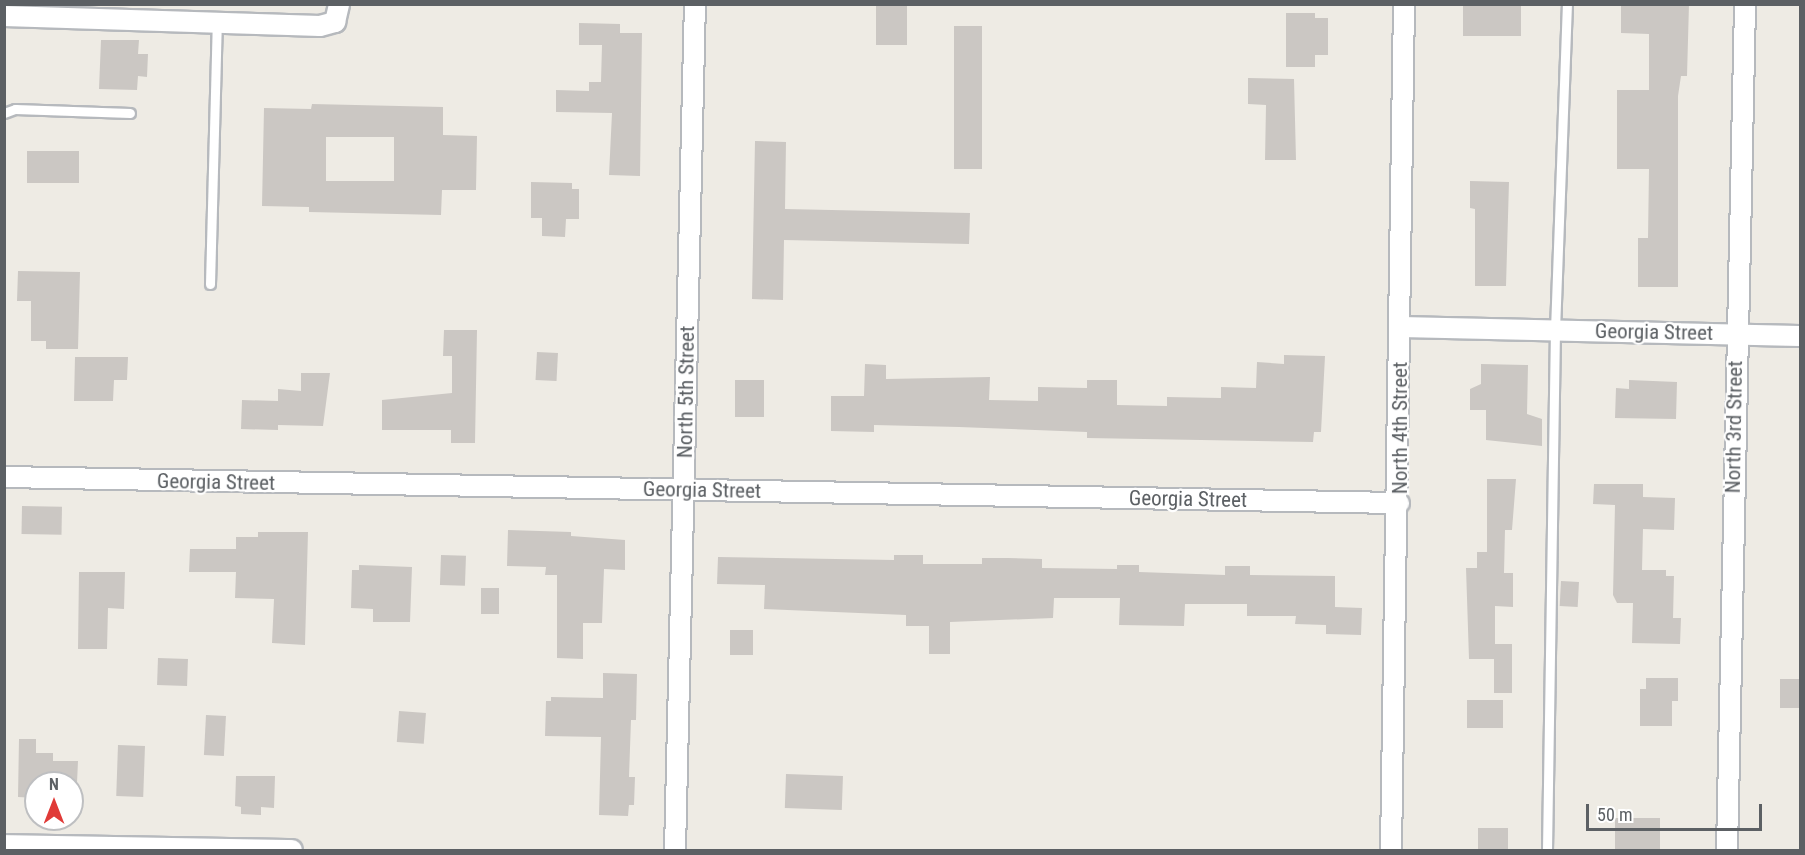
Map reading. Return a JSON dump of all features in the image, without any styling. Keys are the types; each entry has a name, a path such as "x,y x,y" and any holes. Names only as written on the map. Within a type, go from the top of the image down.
{"street":[{"path":"4,16 328,25 335,22 339,4"},
{"name":"North 5th Street","path":"675,850 695,4"},
{"name":"North 4th Street","path":"1391,850 1399,503 1404,4"},
{"name":"North 3rd Street","path":"1727,850 1735,333 1745,4"},
{"name":"Georgia Street","path":"1400,327 1800,336"},
{"name":"Georgia Street","path":"4,477 1399,503"},
{"path":"4,844 292,850"}],"lane":[{"path":"1547,850 1555,330 1567,4"},
{"path":"210,284 217,23"},
{"path":"4,113 15,109 130,113"}],"building":[{"path":"876,4 907,4 907,45 876,45"},
{"path":"1463,4 1521,4 1521,36 1463,36"},
{"path":"1689,4 1687,76 1681,76 1678,96 1678,287 1638,287 1638,238 1648,238 1649,169 1617,169 1617,90 1649,90 1649,34 1621,33 1621,6"},
{"path":"1286,13 1315,13 1315,18 1328,18 1328,55 1315,55 1315,67 1286,67"},
{"path":"579,23 620,24 620,33 642,33 640,176 609,175 612,113 556,112 556,90 589,91 589,82 601,82 602,45 579,45"},
{"path":"954,26 982,26 982,169 954,169"},
{"path":"101,40 139,40 138,54 148,54 147,77 138,76 137,90 99,89"},
{"path":"1248,78 1294,79 1296,160 1265,160 1266,105 1248,104"},
{"path":"312,104 443,107 443,135 477,136 476,190 442,190 441,215 309,212 309,207 262,206 264,108 311,109","holes":["326,137 394,137 394,181 326,181"]},
{"path":"755,141 786,142 785,209 970,213 969,244 784,240 783,300 752,299"},
{"path":"27,151 79,151 79,183 27,183"},
{"path":"1470,181 1509,182 1506,286 1475,286 1475,209 1470,208"},
{"path":"531,182 572,183 572,189 579,189 579,219 566,219 565,237 542,236 542,218 531,218"},
{"path":"18,271 80,272 78,349 46,349 46,341 31,341 31,301 17,301"},
{"path":"444,330 477,330 475,443 451,443 451,430 382,430 382,400 452,393 452,356 443,356"},
{"path":"537,352 558,353 557,381 536,380"},
{"path":"1284,355 1325,356 1321,432 1314,432 1313,442 1087,438 1087,432 874,425 874,432 831,431 831,396 864,396 865,364 886,365 886,379 990,377 989,400 1038,401 1038,387 1087,388 1087,380 1117,380 1117,405 1167,406 1167,397 1221,398 1221,387 1256,388 1257,362 1284,364"},
{"path":"75,357 128,357 127,380 114,380 113,401 74,401"},
{"path":"1481,364 1528,365 1527,414 1542,419 1542,446 1486,440 1486,410 1470,410 1470,389 1481,384"},
{"path":"301,373 330,373 323,426 278,425 278,430 241,429 242,400 278,401 278,389 301,391"},
{"path":"735,380 764,380 764,417 735,417"},
{"path":"1629,380 1677,382 1676,419 1615,418 1616,388 1629,389"},
{"path":"1487,479 1516,479 1512,530 1505,530 1504,573 1513,573 1513,607 1495,606 1495,644 1512,644 1512,693 1494,693 1494,659 1469,659 1466,568 1477,568 1477,552 1487,552"},
{"path":"1594,484 1643,484 1643,497 1675,498 1674,530 1643,529 1642,570 1666,570 1666,576 1674,576 1673,618 1681,618 1680,644 1632,643 1633,603 1617,603 1613,595 1615,505 1593,504"},
{"path":"22,506 62,507 62,535 22,534"},
{"path":"508,530 571,532 571,536 625,540 625,570 604,569 602,623 583,623 583,659 557,658 557,575 545,575 546,567 507,566"},
{"path":"258,532 308,532 305,645 272,643 274,599 235,598 236,572 189,572 190,549 236,549 236,537 258,537"},
{"path":"441,555 466,556 465,586 440,585"},
{"path":"894,555 923,555 923,564 982,564 982,558 1008,558 1042,559 1042,568 1117,569 1117,565 1139,565 1139,572 1225,575 1225,566 1250,566 1250,575 1335,576 1335,607 1362,608 1361,635 1326,634 1326,625 1295,624 1296,616 1247,616 1247,604 1185,604 1184,626 1119,625 1120,598 1054,598 1053,618 950,622 950,654 929,654 929,626 906,626 906,615 764,609 765,585 717,584 718,557 894,560"},
{"path":"359,565 412,567 410,622 373,622 373,609 351,608 352,570 359,570"},
{"path":"79,572 125,572 124,609 108,608 107,649 78,649"},
{"path":"1561,581 1579,582 1578,607 1560,606"},
{"path":"481,588 499,588 499,614 481,614"},
{"path":"730,630 753,630 753,655 730,655"},
{"path":"158,658 188,659 187,686 157,685"},
{"path":"603,673 637,674 636,720 631,720 629,777 635,777 634,805 629,805 628,816 599,815 601,737 545,736 546,701 551,701 551,697 603,698"},
{"path":"1646,678 1678,678 1678,701 1672,701 1672,726 1640,726 1640,689 1646,689"},
{"path":"1780,679 1800,679 1800,708 1780,708"},
{"path":"1467,700 1503,700 1503,728 1467,728"},
{"path":"399,711 426,713 424,744 397,742"},
{"path":"206,715 226,716 224,756 204,755"},
{"path":"19,739 36,739 36,753 53,753 53,761 78,761 78,771 24,771 24,797 18,797"},
{"path":"118,745 145,746 143,797 116,796"},
{"path":"786,774 843,776 842,810 785,808"},
{"path":"236,776 275,776 274,808 261,807 261,815 241,814 241,807 235,806"},
{"path":"1615,818 1660,818 1660,850 1615,850"},
{"path":"1478,828 1508,828 1508,850 1478,850"}]}
